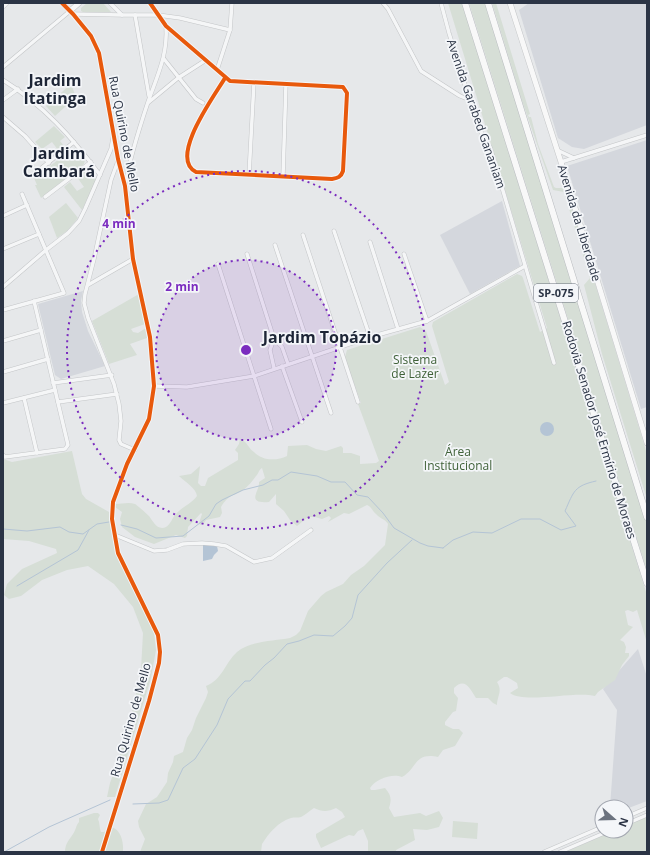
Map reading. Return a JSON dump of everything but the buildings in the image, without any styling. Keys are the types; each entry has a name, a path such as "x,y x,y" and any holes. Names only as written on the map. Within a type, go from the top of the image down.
{"highway":[{"name":"Rodovia Senador José Ermírio de Moraes","path":"465,3 647,583"},
{"name":"Rodovia Senador José Ermírio de Moraes","path":"488,3 647,517"}],"street":[{"name":"Rua Quirino de Mello","path":"62,3 72,12 91,36 99,53 118,159 125,186 132,259 150,337 154,386 149,419 127,464 113,502 112,519 118,553 158,635 160,652 159,663 149,701 102,852"},
{"path":"3,67 72,12 79,3"},
{"path":"110,3 122,16"},
{"path":"150,3 166,26 230,81 343,87 347,93 342,175 339,178 332,179 196,172 191,170 187,161 191,138 199,120 225,78"},
{"path":"217,70 230,30 232,3"},
{"path":"383,3 388,9 421,71 460,96 470,100"},
{"name":"Avenida Garabed Gananiam","path":"441,3 480,131 490,147 554,363"},
{"name":"Avenida da Liberdade","path":"510,3 561,162 647,443"},
{"path":"72,12 122,16 158,15 180,18 230,30"},
{"path":"135,16 150,97"},
{"path":"125,186 134,148 148,102 164,59 166,26"},
{"path":"164,59 196,99 203,103"},
{"path":"148,102 178,78 206,60"},
{"path":"3,80 18,89 57,122 91,162 100,175"},
{"path":"250,175 254,82"},
{"path":"283,176 286,83"},
{"path":"3,100 18,89"},
{"path":"3,117 25,136 49,163"},
{"path":"3,287 68,233 78,220 85,209 100,175 111,149 114,135"},
{"path":"561,162 647,135"},
{"path":"34,174 74,142"},
{"path":"556,150 574,158"},
{"path":"118,159 111,180 84,303 88,318 112,375 117,394 121,421 119,440 121,444 134,450"},
{"path":"45,198 91,162"},
{"path":"3,310 64,293 22,194"},
{"path":"3,216 27,205"},
{"path":"334,231 370,337"},
{"path":"3,249 39,234"},
{"path":"303,235 358,402"},
{"path":"370,242 398,329"},
{"path":"275,245 331,413"},
{"path":"247,254 274,340 282,347 288,364"},
{"path":"404,254 427,321"},
{"path":"88,285 132,259"},
{"path":"218,264 271,429"},
{"path":"154,386 187,387 254,376 274,368 370,337 427,321 525,266"},
{"path":"3,455 5,457 65,449 68,445 34,301"},
{"path":"3,341 41,330"},
{"path":"274,340 270,350 274,368"},
{"path":"3,372 48,359"},
{"path":"282,366 302,422"},
{"path":"53,383 112,375"},
{"path":"3,403 55,390"},
{"path":"58,402 117,394"},
{"path":"24,398 37,453"},
{"path":"115,535 154,552 167,550 183,544 202,543 226,546 254,562 272,558 311,530"},
{"path":"634,814 645,809 646,815 634,820"},
{"path":"544,852 594,830"},
{"path":"560,852 594,837"}],"shaded area":[{"path":"529,3 647,3 647,125 584,149 572,147 558,138 519,10"},
{"path":"647,140 647,407 641,409 567,166"},
{"path":"502,201 520,266 470,294 440,235"},
{"path":"83,291 81,301 82,312 88,331 105,366 61,379 55,375 38,304"},
{"path":"638,649 647,677 647,801 634,806 634,799 611,799 617,710 603,689"}],"green space":[{"path":"87,3 103,3 111,12 81,11 81,8"},
{"path":"448,3 462,3 647,595 647,643 637,610 633,612 628,610 625,611 628,625 633,627 620,640 624,642 626,647 625,653 629,653 629,656 622,665 615,680 598,692 595,696 517,696 510,693 518,688 517,683 507,677 504,677 497,682 500,691 497,705 488,698 476,698 464,684 458,685 454,688 454,693 458,698 456,711 453,712 445,722 445,725 453,729 459,729 463,733 455,746 443,750 438,757 430,756 420,759 407,774 402,777 389,776 376,782 370,788 371,790 375,790 385,788 390,795 391,800 389,808 394,817 420,813 426,816 439,811 443,818 439,827 427,830 413,829 415,840 396,850 396,852 368,852 368,841 363,829 358,831 354,836 349,835 321,848 316,834 345,817 342,812 336,808 325,811 314,808 301,817 291,818 278,825 262,844 261,852 140,852 145,839 139,827 138,821 146,804 157,797 167,782 168,773 174,756 183,752 187,738 206,698 208,692 206,686 220,676 233,656 242,648 262,642 290,638 296,635 300,631 308,611 321,596 343,584 385,545 388,524 367,505 349,514 344,513 328,522 331,518 329,516 322,519 308,517 297,526 276,504 276,494 269,502 257,501 255,496 259,482 265,478 262,468 247,487 229,498 224,503 221,507 222,513 220,517 206,520 200,525 201,513 188,527 187,536 185,538 176,535 154,544 135,537 122,527 120,519 122,512 115,507 116,504 135,504 149,516 158,527 166,527 178,512 197,496 192,488 179,476 191,474 200,466 198,483 201,486 205,486 208,478 238,460 238,453 235,450 240,439 245,442 257,455 265,459 279,459 287,456 288,446 307,445 326,451 341,446 343,448 343,453 351,453 360,456 360,464 376,463 379,461 358,404 361,403 346,361 345,357 347,350 420,327 426,331 445,385 449,382 432,326 433,322 517,274 523,278 540,332 547,328"},
{"path":"469,3 485,3 647,523 647,571"},
{"path":"492,3 496,3 530,114 528,115 531,117 538,144 554,187 566,188 647,454 647,499 602,354 584,285 590,278 564,192 553,190 522,101"},
{"path":"71,84 76,97 55,116 46,106"},
{"path":"54,126 65,137 60,141 64,146 58,150 52,142 42,149 35,142"},
{"path":"74,148 84,156 84,164 41,198 35,185 37,185 34,178"},
{"path":"85,170 91,171 96,180 82,210 64,187 70,182 77,191 84,187 77,177"},
{"path":"66,203 78,218 67,231 57,238 49,217"},
{"path":"139,294 145,324 131,329 133,332 138,333 146,328 147,338 130,344 137,355 109,364 92,321"},
{"path":"72,451 82,494 86,499 109,512 110,525 117,555 154,633 156,650 151,678 115,797 107,797 110,783 121,752 124,733 133,709 141,669 143,633 133,607 114,584 88,566 67,570 42,580 21,596 9,599 4,595 7,584 22,569 57,553 56,549 29,541 3,539 3,459 12,462"},
{"path":"98,813 100,815 98,819 101,832 104,832 110,827 117,830 121,836 123,852 65,852 66,844 79,822 79,818"},
{"path":"647,817 647,852 565,852 595,839 634,839 634,823"},
{"path":"453,821 478,823 477,839 452,837"}],"water":[{"path":"544,422 550,422 554,426 554,432 550,436 544,436 540,432 540,426"},
{"path":"203,545 217,546 218,551 212,559 203,561"}],"waterway":[{"path":"121,525 137,529 156,538 183,536 209,516 216,504 222,500 243,490 263,485 272,480 278,480 291,472 317,476 331,482 345,482 357,495 368,497 383,513 394,528 420,543 428,546 443,548"},
{"path":"443,548 453,540 473,532 492,533 521,519 540,519 561,530 576,526 565,511 568,504 573,494 579,487 596,481"},
{"path":"3,529 27,531 60,527 69,532 83,534 97,524 109,522"},
{"path":"17,586 78,550 89,530"},
{"path":"133,804 159,803 168,800 183,768 195,759 217,725 228,699 245,681 250,681 287,644 314,635 333,636 345,626 352,618 358,595 387,563 412,540"},
{"path":"4,852 49,827 110,800"}],"cycle path":[{"path":"62,3 91,36 99,53 118,159 125,186 133,259 150,337 154,386 149,419 127,464 113,502 112,519 118,553 158,635 160,652 159,663 149,701 102,852"},
{"path":"150,3 166,26 230,81 343,87 347,93 343,171 340,176 332,179 196,172 189,165 187,154 190,141 196,126 225,78"}],"district":[{"name":"Jardim Itatinga","path":"55,89"},
{"name":"Jardim Cambará","path":"59,162"},
{"name":"Jardim Topázio","path":"322,337"}],"park label":[{"name":"Sistema de Lazer","path":"415,367"},
{"name":"Área Institucional","path":"458,459"}]}
